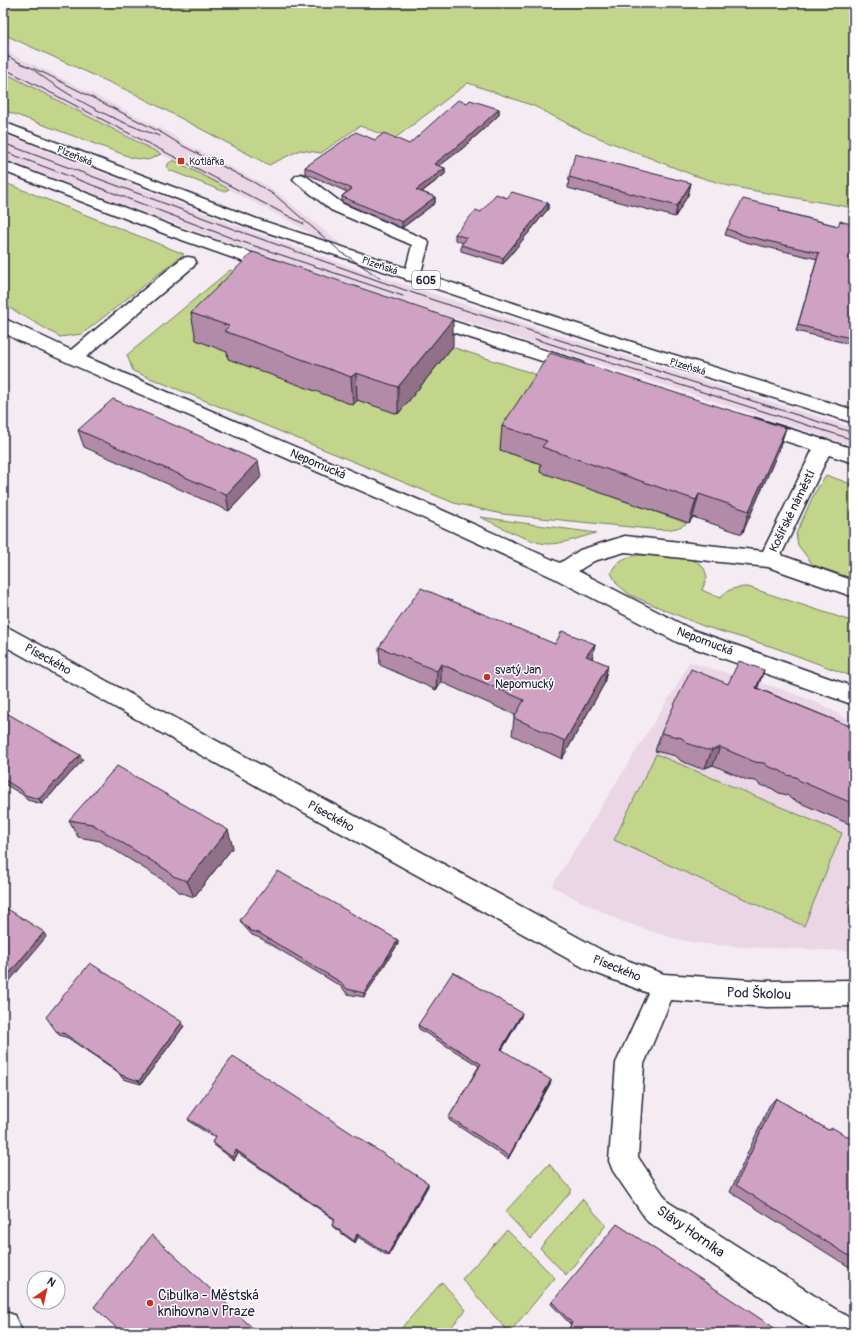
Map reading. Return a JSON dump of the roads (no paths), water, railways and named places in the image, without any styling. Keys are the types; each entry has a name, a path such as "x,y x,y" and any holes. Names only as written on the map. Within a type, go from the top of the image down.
{"street":[{"name":"Plzeňská","path":"3,126 251,222 626,346 854,417"},
{"path":"3,166 174,232 291,272"},
{"path":"301,179 337,207 421,243 412,276"},
{"path":"73,358 188,262"},
{"path":"411,312 591,371"},
{"name":"Nepomucká","path":"3,324 23,336 414,506 561,572 685,636 854,696"},
{"path":"742,420 854,456"},
{"name":"Košířské náměstí","path":"824,446 768,559 854,589"},
{"path":"561,572 587,555 625,544 768,559"},
{"name":"Píseckého","path":"3,635 590,958 664,987"},
{"name":"Pod Školou","path":"664,987 766,994 854,993"},
{"name":"Slávy Horníka","path":"664,987 630,1063 623,1161 658,1212 845,1333"},
{"path":"3,1326 7,1333"}],"tram line":[{"path":"3,54 19,62"},
{"path":"19,62 46,74 162,133 183,146 255,183 276,196 341,252 380,278"},
{"path":"3,68 304,224"},
{"path":"35,71 63,91 95,109 144,131 160,136"},
{"path":"3,143 233,229 433,300 854,433"},
{"path":"3,151 234,239 403,296"},
{"path":"535,339 854,440"}],"place":[{"name":"Kotlářka","path":"181,161"},
{"name":"svatý Jan Nepomucký","path":"487,677"},
{"name":"Cibulka - Městská knihovna v Praze","path":"150,1303"}]}
